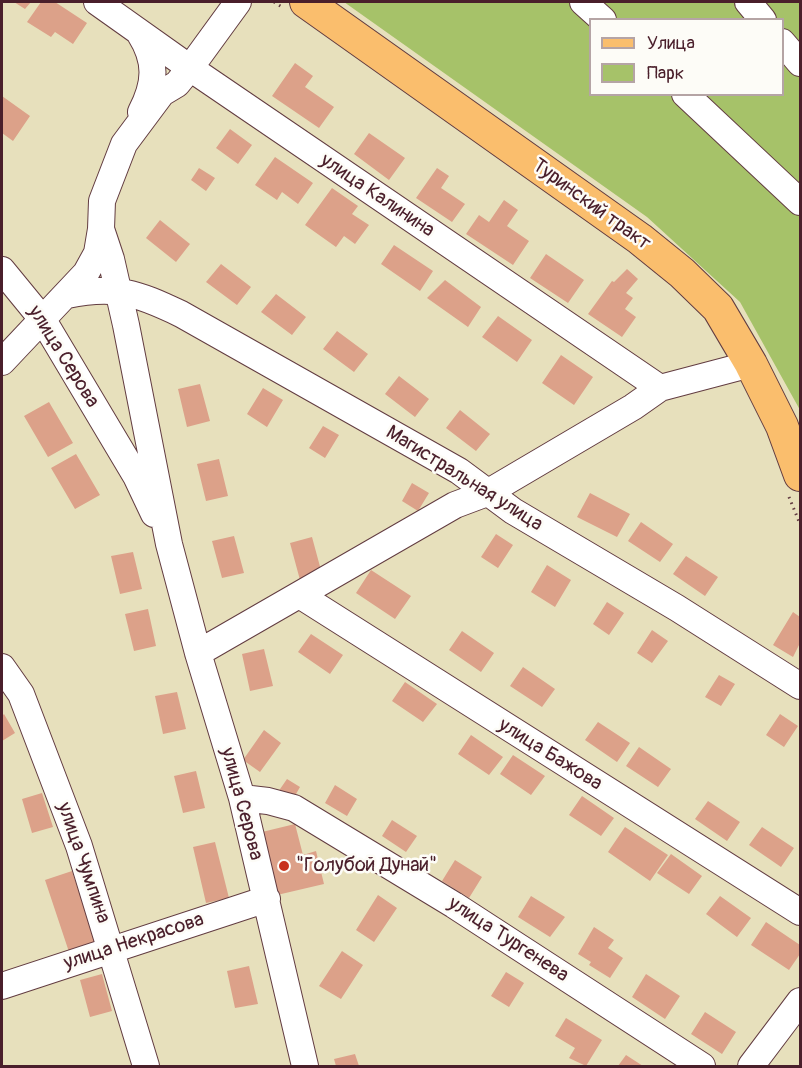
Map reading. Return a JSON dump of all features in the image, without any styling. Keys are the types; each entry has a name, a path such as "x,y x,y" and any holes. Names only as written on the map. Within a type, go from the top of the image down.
{"main road":[{"name":"Туринский тракт","path":"297,7 640,240 682,273 718,308 751,364 782,426 793,482"}],"street":[{"name":"улица Калинина","path":"97,2 190,68 660,388"},
{"path":"133,129 162,93 177,84 238,2"},
{"path":"583,2 601,18"},
{"path":"748,2 761,18"},
{"path":"2,362 67,295 86,273 98,253 102,201 110,174 144,106 153,67 151,52 138,31"},
{"path":"784,43 801,63"},
{"path":"687,96 801,202"},
{"name":"улица Серова","path":"101,229 126,325 169,544 198,653 242,798 305,1066"},
{"name":"улица Серова","path":"2,270 43,320 135,476 169,544"},
{"name":"Магистральная улица","path":"67,295 96,289 118,291 150,300 181,315 459,471 487,493 801,686"},
{"path":"198,653 301,596 455,505 487,493 633,407 660,388 751,364"},
{"name":"улица Бажова","path":"301,596 801,912"},
{"name":"улица Чумпина","path":"2,667 21,694 79,846 146,1066"},
{"name":"улица Тургенева","path":"242,798 268,801 294,808 454,905 702,1066"},
{"name":"улица Некрасова","path":"2,986 267,899"},
{"path":"752,1066 801,1001"}],"path":[{"path":"274,2 297,7"},
{"path":"793,482 801,524"}],"green space":[{"path":"344,2 800,2 800,410 740,302 647,217"}],"building":[{"path":"14,2 31,2 25,9"},
{"path":"41,2 55,2 87,23 73,44 55,32 51,37 27,22"},
{"path":"295,63 313,76 305,87 334,107 319,128 272,96"},
{"path":"2,96 30,116 13,141 2,133"},
{"path":"230,129 252,145 238,164 216,148"},
{"path":"369,133 405,158 389,180 354,154"},
{"path":"275,157 313,183 298,204 282,192 277,200 255,185"},
{"path":"199,168 215,178 206,191 191,180"},
{"path":"437,168 449,176 441,188 465,204 452,222 416,198"},
{"path":"332,188 358,206 352,214 369,225 355,244 344,236 336,247 305,225"},
{"path":"504,200 518,210 507,226 529,241 513,265 466,234 479,215 489,222"},
{"path":"160,220 190,244 176,262 146,238"},
{"path":"394,245 433,271 420,291 381,264"},
{"path":"546,254 584,280 568,303 530,278"},
{"path":"221,264 251,287 237,305 206,282"},
{"path":"627,269 638,279 626,293 633,298 625,309 636,317 622,337 588,314 612,281 614,282"},
{"path":"445,280 481,307 468,327 427,298"},
{"path":"276,294 306,317 292,335 261,312"},
{"path":"498,316 532,340 517,362 482,337"},
{"path":"337,331 368,354 354,372 323,349"},
{"path":"561,355 593,377 574,405 542,383"},
{"path":"399,376 429,399 415,417 385,394"},
{"path":"200,384 210,421 187,427 178,389"},
{"path":"263,388 283,400 267,427 247,414"},
{"path":"49,402 73,443 48,457 24,416"},
{"path":"460,410 490,434 476,451 446,428"},
{"path":"323,426 339,435 325,458 309,448"},
{"path":"76,454 100,495 75,509 51,468"},
{"path":"219,459 228,496 206,501 197,464"},
{"path":"412,483 429,493 418,511 402,501"},
{"path":"590,493 630,514 617,537 577,517"},
{"path":"641,522 673,544 660,562 628,541"},
{"path":"496,534 513,545 498,568 481,557"},
{"path":"234,536 244,573 222,578 212,541"},
{"path":"312,537 322,574 300,580 290,543"},
{"path":"133,552 142,589 120,594 111,556"},
{"path":"686,556 718,577 705,596 673,574"},
{"path":"547,565 571,580 555,607 531,592"},
{"path":"371,570 411,596 395,619 356,593"},
{"path":"607,602 624,613 609,635 593,624"},
{"path":"148,609 156,646 134,651 125,614"},
{"path":"793,612 800,617 800,643 793,657 773,645"},
{"path":"652,630 668,641 652,663 637,653"},
{"path":"462,631 494,653 481,672 449,650"},
{"path":"311,634 343,655 330,674 298,652"},
{"path":"264,649 273,686 250,691 242,654"},
{"path":"523,667 555,689 542,707 510,686"},
{"path":"719,675 735,684 721,706 705,697"},
{"path":"405,682 437,704 423,722 392,701"},
{"path":"177,692 186,729 163,734 155,696"},
{"path":"4,714 15,733 2,741 2,716"},
{"path":"780,714 798,726 784,747 766,735"},
{"path":"598,722 630,743 617,762 585,740"},
{"path":"264,730 281,743 260,772 243,760"},
{"path":"471,735 503,757 489,775 458,754"},
{"path":"639,747 671,769 658,787 626,766"},
{"path":"513,755 545,776 531,795 500,774"},
{"path":"196,771 205,808 183,813 174,776"},
{"path":"287,779 300,787 292,801 278,792"},
{"path":"335,785 357,799 347,816 325,803"},
{"path":"42,793 53,827 32,833 22,799"},
{"path":"582,796 614,818 601,836 569,815"},
{"path":"708,801 740,822 727,841 695,819"},
{"path":"392,820 417,836 406,852 382,836"},
{"path":"295,824 303,855 316,851 324,884 277,895 262,832"},
{"path":"625,827 668,855 650,881 608,852"},
{"path":"762,827 794,848 781,867 749,845"},
{"path":"215,842 229,898 206,903 193,847"},
{"path":"671,854 702,876 689,894 657,873"},
{"path":"455,860 482,877 469,898 442,881"},
{"path":"72,871 97,947 70,955 45,880"},
{"path":"378,895 397,908 374,942 356,930"},
{"path":"531,896 565,917 550,937 518,917"},
{"path":"720,896 751,918 737,937 706,914"},
{"path":"766,922 800,945 800,954 789,970 751,945"},
{"path":"594,927 614,940 608,948 623,958 610,978 589,965 591,962 578,954"},
{"path":"342,951 363,965 341,999 319,986"},
{"path":"249,966 258,1004 235,1008 227,971"},
{"path":"506,972 524,983 509,1007 491,996"},
{"path":"102,974 112,1011 90,1017 80,980"},
{"path":"646,974 680,996 665,1019 632,997"},
{"path":"705,1012 736,1032 722,1054 691,1034"},
{"path":"566,1018 602,1040 586,1066 569,1058 575,1048 555,1036"},
{"path":"355,1054 359,1066 336,1066 334,1059"},
{"path":"626,1055 643,1066 618,1066"}],"place":[{"name":"\"Голубой Дунай\"","path":"284,866"}]}
